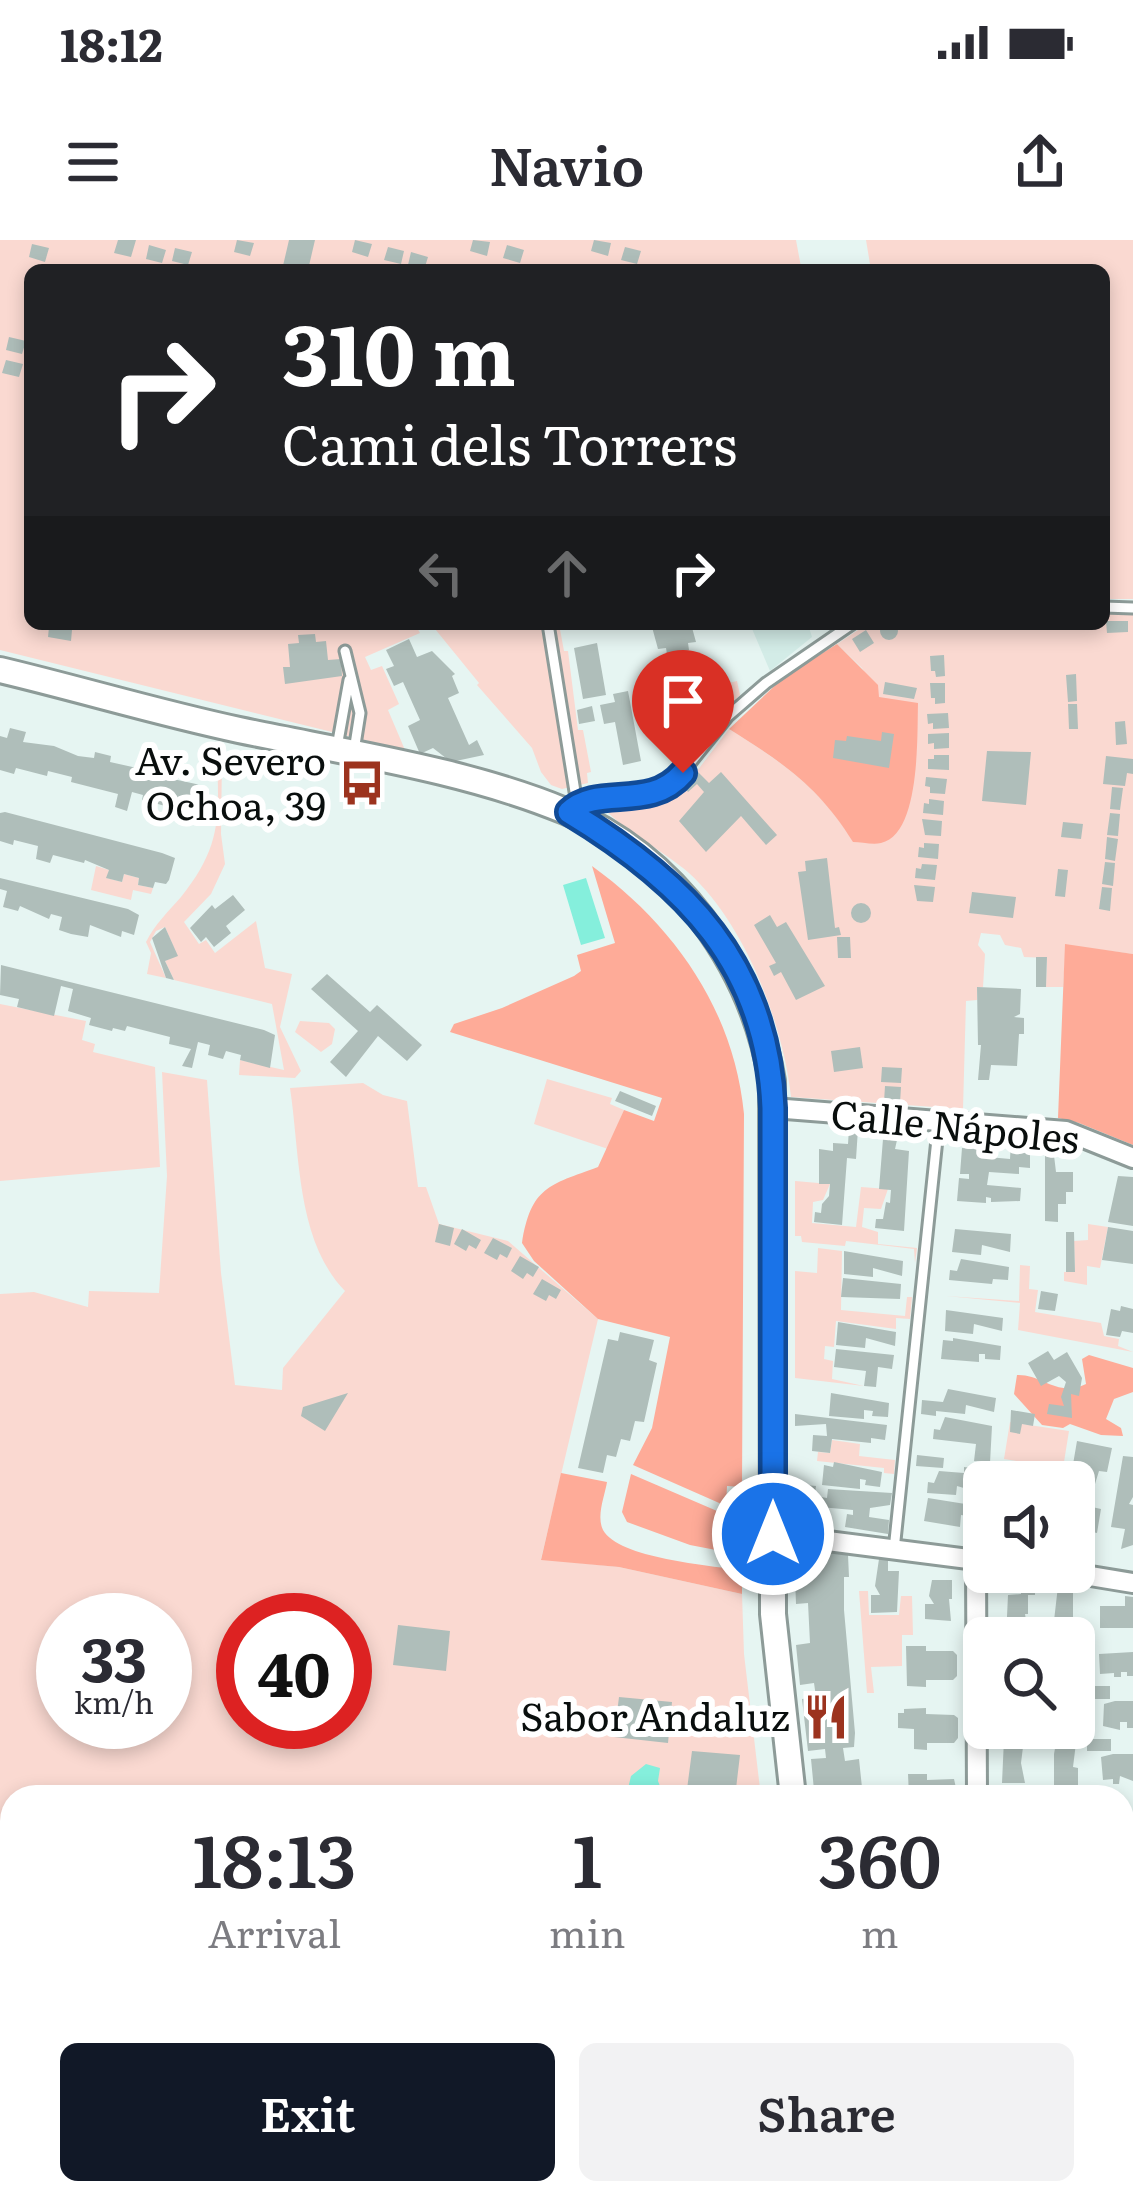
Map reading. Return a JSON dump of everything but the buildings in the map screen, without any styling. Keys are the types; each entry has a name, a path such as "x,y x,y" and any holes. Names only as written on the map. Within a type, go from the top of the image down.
{"street":[{"path":"0,670 574,807 659,872 714,934 757,1017 767,1051 773,1108 776,1665 791,1785"},
{"name":"Calle Nápoles","path":"773,1108 1075,1132 1133,1158"},
{"path":"773,1534 963,1558"},
{"path":"1095,1577 1133,1583"},
{"path":"977,1785 980,1593"}],"lane":[{"path":"549,630 574,807 671,787 728,716 766,683 843,630"},
{"path":"345,651 360,713 345,750"},
{"path":"345,750 350,675"},
{"path":"895,1550 939,1120"}],"shaded area":[{"path":"0,240 796,240 800,264 24,264 24,630 420,633 365,657 371,670 382,666 399,704 388,710 405,750 0,650"},
{"path":"866,240 1133,240 1133,599 1110,599 1110,264 870,264"},
{"path":"1110,614 1133,614 1133,954 1066,945 1063,987 1046,987 1047,958 1024,957 1021,948 1005,945 1000,935 981,933 983,987 977,987 977,1000 966,1001 963,1109 791,1097 770,1007 727,919 689,873 601,805 664,800 697,771 729,729 798,777 827,805 853,841 879,697 862,668 837,644 858,630 1110,630"},
{"path":"436,630 560,630 564,651 568,651 578,730 583,730 591,772 588,783 562,789 551,785 532,748"},
{"path":"753,630 810,630 812,637 770,671"},
{"path":"837,644 878,685 879,697 918,703 910,803 894,836 881,843 853,842 798,777 729,729 784,677"},
{"path":"694,670 698,690 737,681 740,695 687,750 670,675"},
{"path":"217,755 222,756 225,864 211,894 184,922 199,944 206,940 215,953 256,921 265,968 292,974 280,1027 301,1071 295,1078 239,1075 240,1060 284,1070 272,1004 174,980 165,961 177,955 165,927 150,942 166,978 147,974 151,953 146,942 194,879 211,846 217,814"},
{"path":"96,866 109,870 107,878 122,882 124,874 139,878 138,885 153,888 151,894 133,890 131,900 91,890"},
{"path":"592,866 649,916 695,974 728,1040 738,1076 744,1114 742,1487 727,1486 726,1506 633,1465 652,1428 670,1337 598,1319 534,1261 522,1243 537,1199 555,1184 598,1167 624,1110 654,1121 662,1098 450,1032 454,1024 574,976 581,971 577,955 615,943"},
{"path":"586,878 605,938 581,945 563,885"},
{"path":"1065,944 1133,954 1133,1145 1058,1118"},
{"path":"0,1004 86,1021 82,1040 95,1044 93,1052 155,1067 160,1167 0,1181"},
{"path":"300,1021 329,1023 335,1029 332,1044 321,1052 295,1032"},
{"path":"162,1072 207,1080 221,1273 235,1385 282,1390 283,1368 345,1291 329,1271 309,1222 290,1088 363,1083 407,1101 418,1187 426,1187 439,1224 508,1241 598,1319 541,1559 619,1567 742,1594 760,1785 0,1785 0,1294 34,1292 88,1307 89,1291 159,1293 167,1176"},
{"path":"547,1079 612,1098 610,1104 624,1110 608,1149 534,1124"},
{"path":"795,1181 830,1184 823,1200 813,1202 812,1223 856,1227 861,1187 888,1189 881,1209 864,1208 862,1227 878,1232 878,1244 917,1248 915,1263 914,1249 846,1241 845,1246 802,1242 801,1236 795,1236"},
{"path":"1088,1224 1108,1227 1100,1268 1087,1266 1087,1285 1064,1281 1064,1272 1075,1272 1074,1241 1088,1240"},
{"path":"818,1248 842,1251 841,1310 905,1316 907,1297 912,1297 910,1319 896,1318 896,1329 836,1321 834,1347 825,1346 824,1359 833,1361 832,1379 864,1386 795,1378 795,1271 817,1273"},
{"path":"1020,1265 1030,1266 1029,1289 1038,1290 1035,1312 1101,1323 1104,1336 1119,1339 1118,1346 1133,1352 1018,1330 1020,1303 946,1296 1019,1301"},
{"path":"1089,1355 1133,1368 1133,1392 1114,1399 1106,1419 1121,1428 1123,1436 1101,1435 1070,1424 1063,1428 1042,1425 1014,1394 1017,1375 1058,1387 1086,1384 1082,1359"},
{"path":"1010,1422 1069,1431 1064,1461 1004,1459"},
{"path":"832,1440 860,1444 859,1456 895,1460 894,1474 884,1473 884,1468 817,1461 818,1452 830,1453"},
{"path":"561,1473 607,1482 600,1518 612,1540 666,1559 742,1570 742,1594 619,1567 541,1560"},
{"path":"631,1474 731,1517 735,1495 735,1522 742,1523 742,1555 690,1545 627,1522 622,1512"},
{"path":"859,1591 868,1591 869,1615 899,1615 901,1596 912,1596 913,1635 902,1635 902,1666 871,1667 874,1693 867,1693"},
{"path":"646,1764 660,1768 660,1785 629,1785 631,1776"}],"place":[{"name":"Av. Severo Ochoa, 39","path":"362,783"},
{"name":"Sabor Andaluz","path":"826,1717"}],"route":[{"path":"683,773 671,787 652,794 578,802 569,812 626,847 688,902 735,968 767,1051 773,1108 773,1534"}]}
